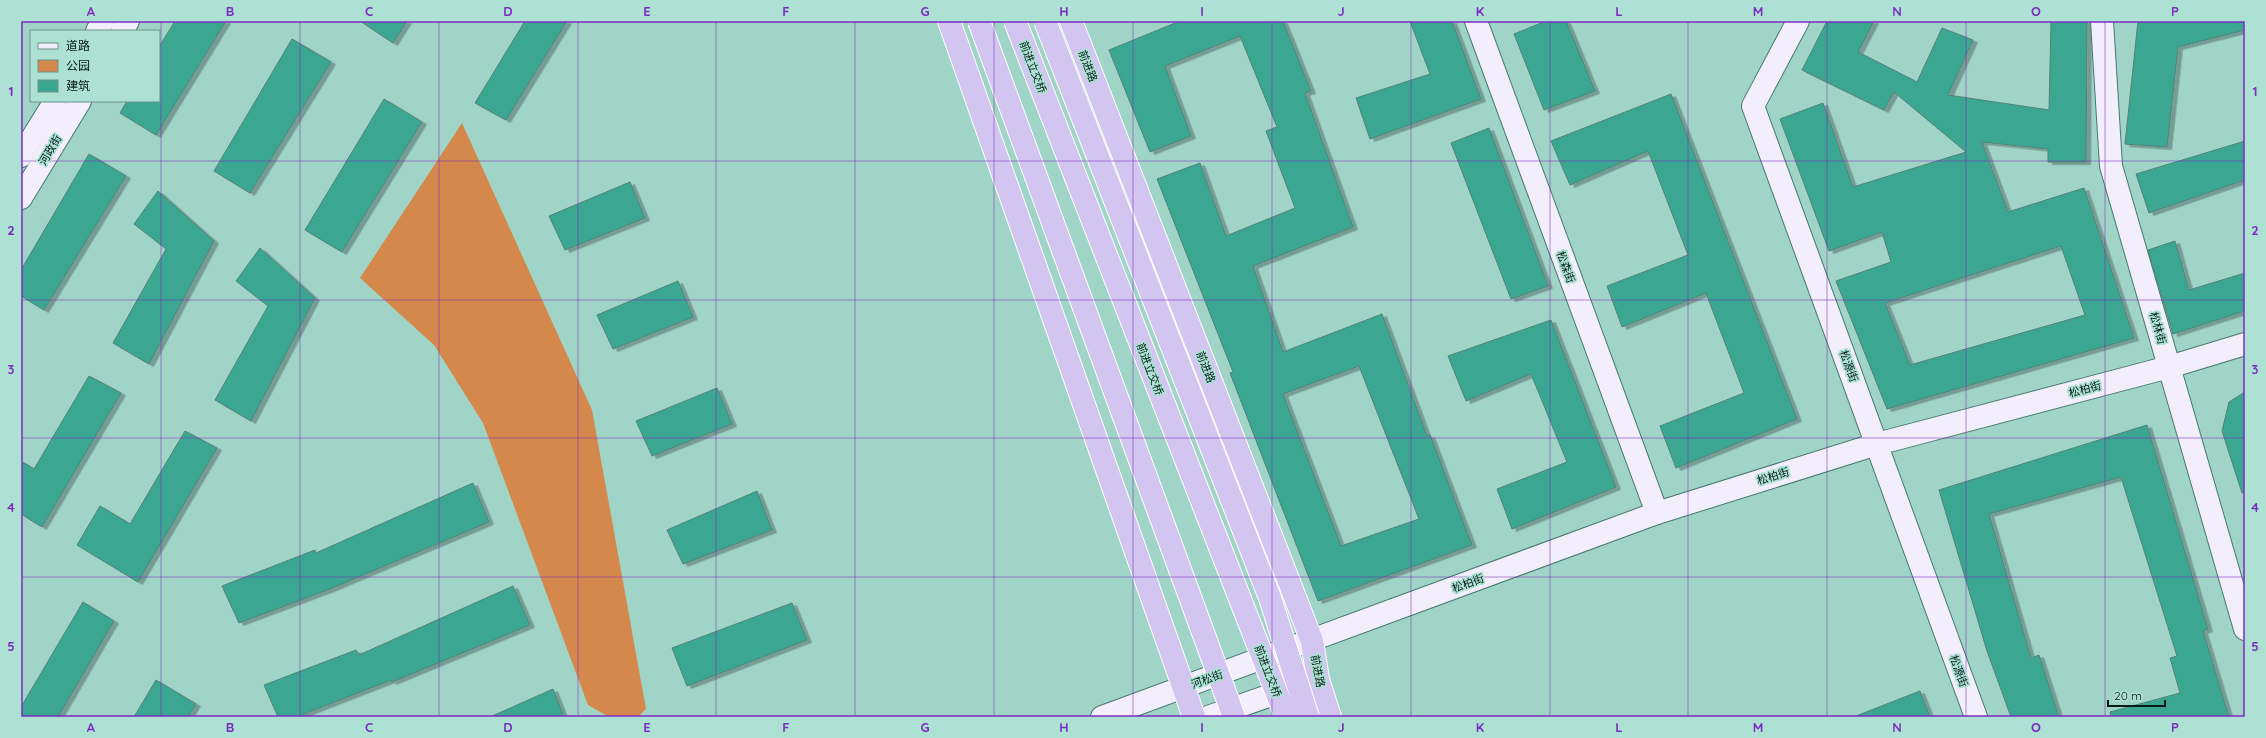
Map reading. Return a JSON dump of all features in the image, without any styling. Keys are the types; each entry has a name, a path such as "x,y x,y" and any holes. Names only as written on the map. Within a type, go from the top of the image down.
{"highway":[{"path":"949,21 1194,717"},
{"path":"979,21 1234,717"},
{"name":"前进立交桥","path":"1015,21 1286,717"},
{"path":"1045,21 1270,598 1308,717"},
{"name":"前进路","path":"1070,21 1312,641 1318,679 1330,717"}],"street":[{"path":"98,30 103,21"},
{"path":"123,30 128,21"},
{"name":"松森街","path":"1476,21 1657,513"},
{"name":"松源街","path":"1798,21 1753,106 1976,717"},
{"name":"松林街","path":"2102,21 2111,166 2245,629"},
{"name":"河政街","path":"21,156 53,102"},
{"name":"河政街","path":"21,198 79,102"},
{"name":"松柏街","path":"1312,641 1657,513 1877,444 2169,367 2245,344"},
{"name":"河松街","path":"1102,717 1312,641"},
{"path":"1208,717 1318,679"}],"green space":[{"path":"462,123 592,410 646,709 638,717 609,717 588,705 483,423 434,345 360,278"}],"building":[{"path":"175,21 226,21 156,135 120,113 126,102 160,102 160,45"},
{"path":"360,21 407,21 393,43"},
{"path":"525,21 567,21 506,120 475,103"},
{"path":"1180,21 1283,21 1311,91 1305,93 1353,227 1253,266 1283,352 1382,314 1427,436 1430,435 1472,545 1318,601 1230,373 1233,372 1157,179 1200,163 1226,236 1295,208 1266,131 1277,127 1240,36 1165,66 1191,136 1150,152 1109,50","holes":["1359,366 1419,519 1341,546 1283,394"]},
{"path":"1410,21 1452,21 1481,99 1370,139 1356,98 1430,74"},
{"path":"1546,21 1566,21 1595,91 1544,110 1514,34"},
{"path":"1827,21 1874,21 1858,52 1917,82 1942,28 1973,40 1948,95 2049,110 2051,21 2087,21 2086,162 2048,162 2048,149 1982,142 2008,212 2084,188 2134,338 1887,409 1836,281 1891,262 1882,232 1829,251 1780,119 1823,103 1853,187 1966,152 1894,92 1884,110 1802,70","holes":["2061,246 2085,315 1910,365 1885,303"]},
{"path":"2138,21 2245,21 2245,30 2178,47 2167,147 2125,144"},
{"path":"292,39 331,62 250,193 214,171"},
{"path":"1671,94 1797,419 1676,468 1660,426 1744,393 1706,293 1622,327 1607,286 1688,255 1648,151 1570,185 1551,141"},
{"path":"384,99 422,122 342,252 305,230"},
{"path":"1489,128 1548,286 1511,299 1451,143"},
{"path":"2245,141 2245,180 2149,213 2136,174"},
{"path":"89,154 126,176 44,310 21,296 21,270"},
{"path":"630,182 645,218 565,250 549,216"},
{"path":"158,191 214,241 149,364 113,343 166,249 134,224"},
{"path":"2175,241 2189,290 2245,273 2245,311 2173,334 2148,250"},
{"path":"260,248 315,298 251,421 215,400 268,306 236,281"},
{"path":"678,281 693,317 613,349 597,315"},
{"path":"1551,320 1616,487 1512,529 1497,489 1567,462 1531,374 1466,401 1448,356"},
{"path":"89,376 121,393 42,527 21,514 21,461 34,469"},
{"path":"717,388 732,424 652,456 636,421"},
{"path":"2245,392 2245,492 2242,493 2222,431 2229,402"},
{"path":"2147,425 2208,629 2203,631 2229,717 2111,717 2110,712 2180,693 2170,658 2177,656 2121,477 1989,514 2031,658 2039,655 2059,717 2011,717 1987,651 1939,490"},
{"path":"185,431 217,448 138,582 77,545 100,506 130,524"},
{"path":"473,483 489,522 330,589 239,623 222,586 315,550 316,553"},
{"path":"757,491 772,530 683,564 667,530"},
{"path":"513,586 530,625 392,682 391,680 296,717 278,717 264,685 356,650 359,655"},
{"path":"83,602 114,621 58,717 21,717 21,707"},
{"path":"792,603 807,640 687,686 672,648"},
{"path":"156,680 196,704 188,717 134,717"},
{"path":"553,689 564,717 490,717"},
{"path":"1920,691 1930,717 1856,717 1856,716"}]}
